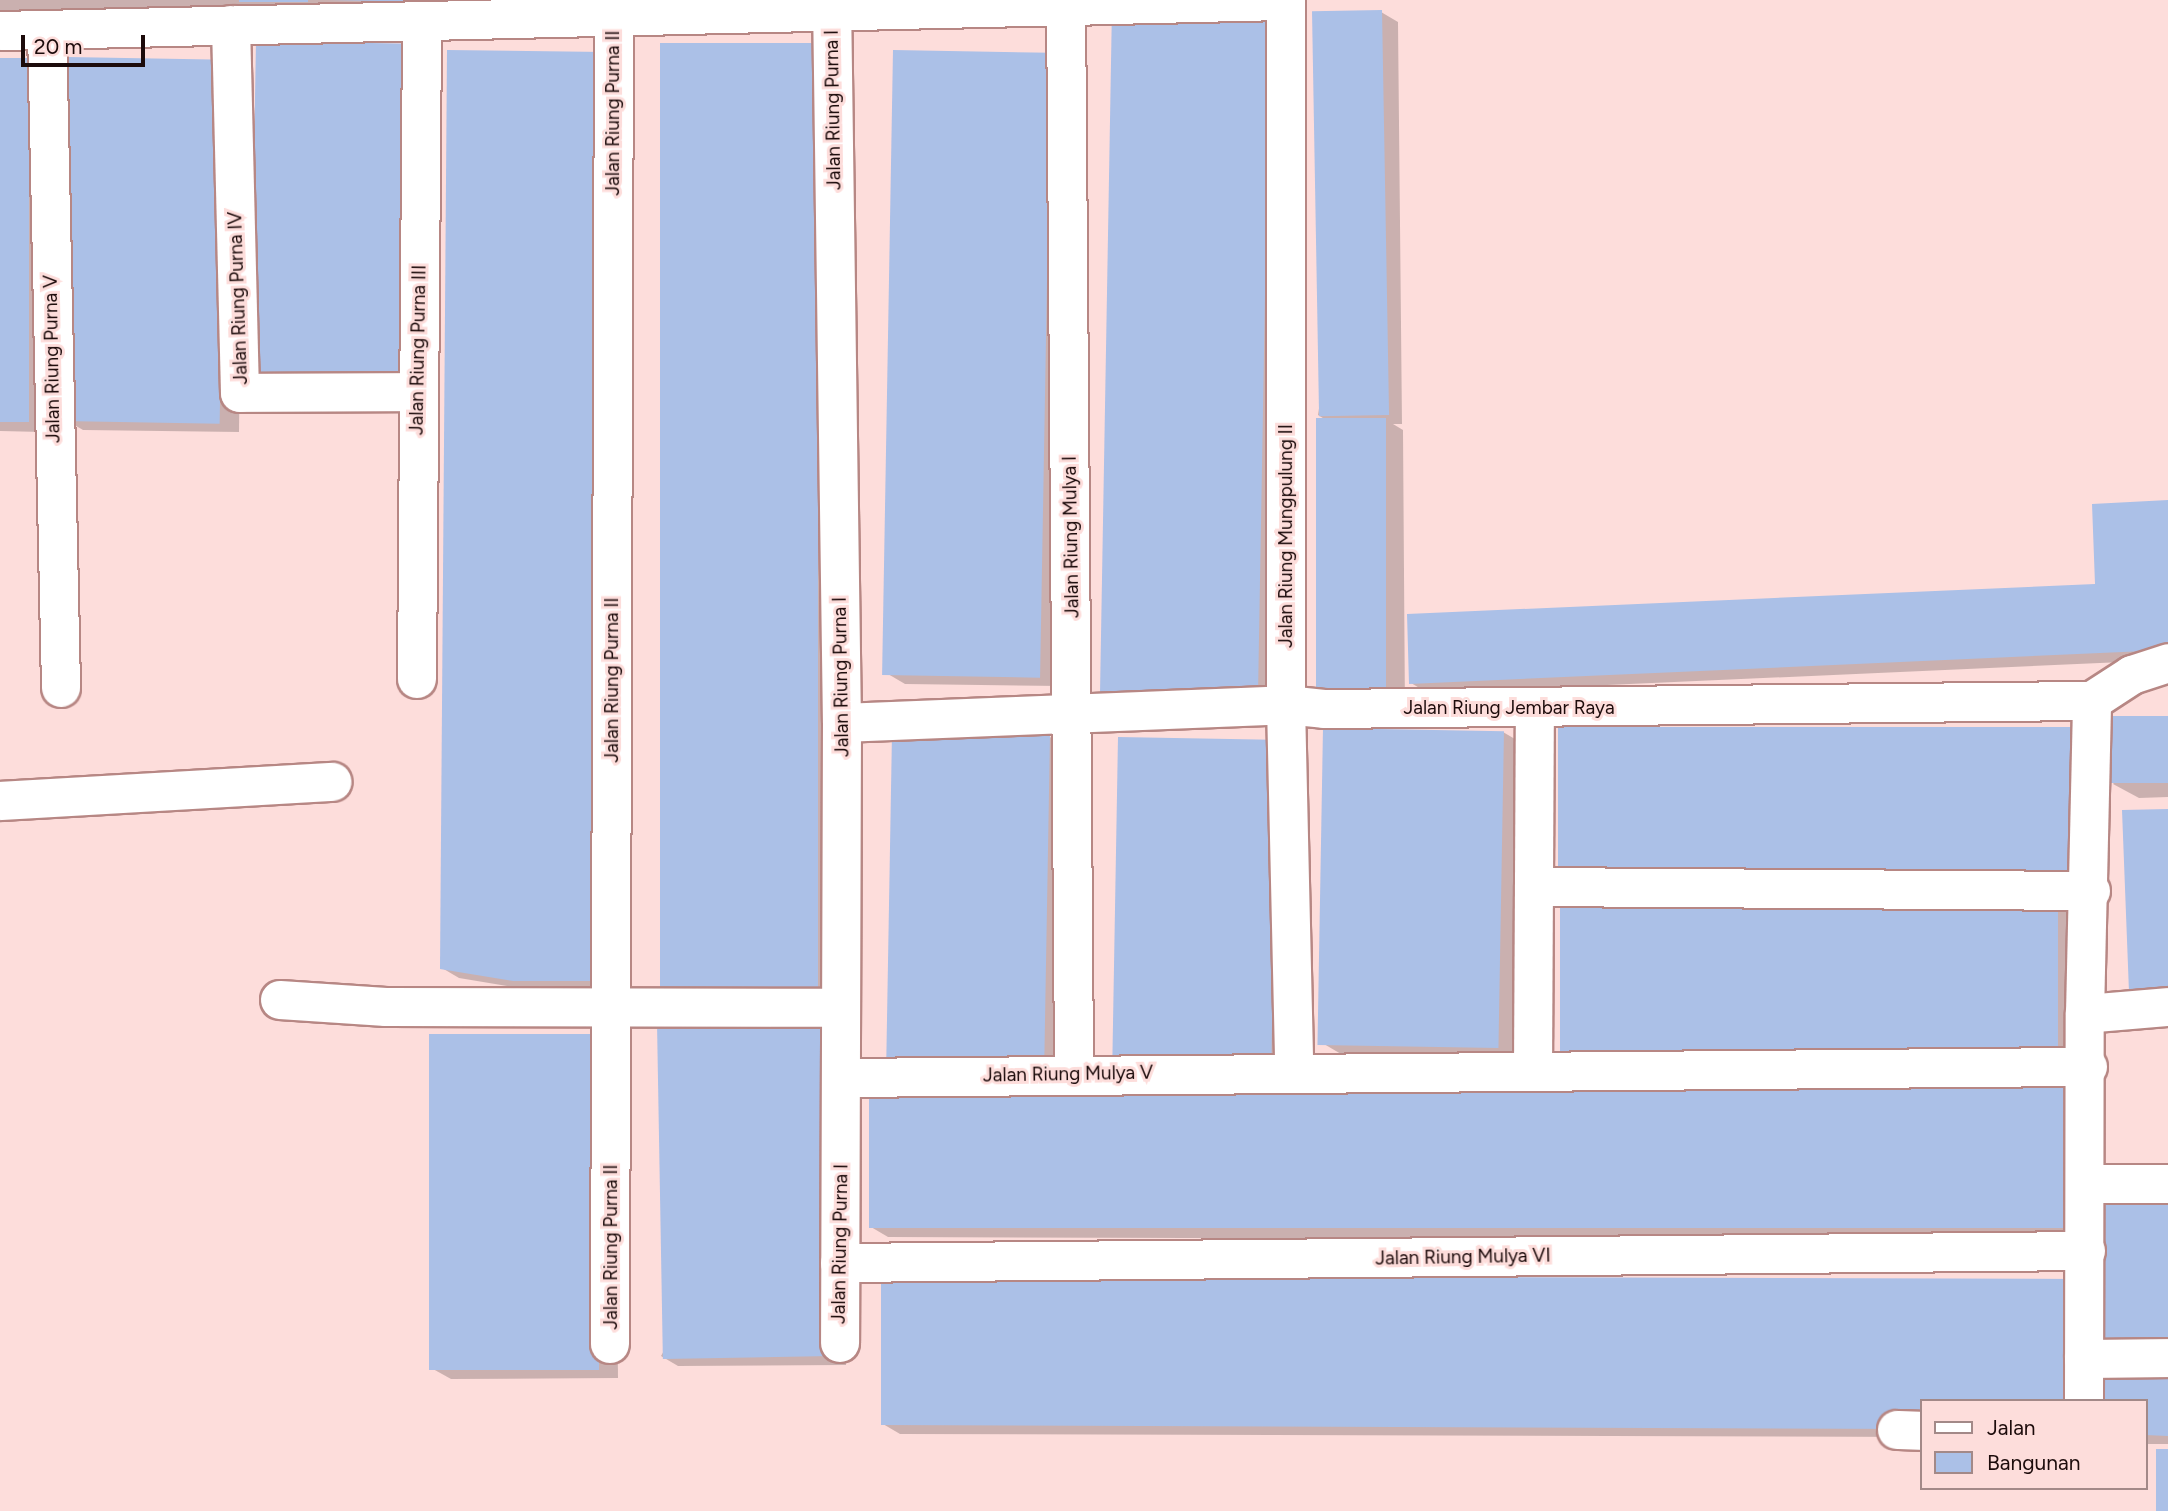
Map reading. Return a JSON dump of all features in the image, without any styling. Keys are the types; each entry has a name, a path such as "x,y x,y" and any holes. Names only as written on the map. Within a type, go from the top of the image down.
{"street":[{"path":"0,31 614,17 832,6 1286,0"},
{"name":"Jalan Riung Mungpulung II","path":"1286,0 1286,705 1294,1071"},
{"name":"Jalan Riung Mulya I","path":"1066,3 1074,1074"},
{"name":"Jalan Riung Purna I","path":"832,6 842,723 840,1343"},
{"name":"Jalan Riung Purna II","path":"610,1344 614,17"},
{"name":"Jalan Riung Purna III","path":"416,679 422,21"},
{"name":"Jalan Riung Purna IV","path":"231,25 240,393 417,392"},
{"name":"Jalan Riung Purna V","path":"47,30 61,688"},
{"path":"2084,1399 2088,1067 2085,1014 2091,891 2092,701 2132,675 2168,663"},
{"name":"Jalan Riung Jembar Raya","path":"842,723 1286,705 1324,709 1535,708 2092,701"},
{"path":"1533,1070 1535,708"},
{"path":"0,801 332,782"},
{"path":"1534,887 2091,891"},
{"path":"280,1000 386,1007 841,1008"},
{"path":"2085,1014 2168,1007"},
{"name":"Jalan Riung Mulya V","path":"842,1078 1294,1071 2088,1067"},
{"path":"2087,1184 2168,1184"},
{"name":"Jalan Riung Mulya VI","path":"840,1263 2086,1251"},
{"path":"2084,1359 2168,1358"}],"building":[{"path":"308,0 308,2 239,2"},
{"path":"328,0 796,0 480,3"},
{"path":"1112,6 1270,9 1258,700 1100,697"},
{"path":"1382,10 1389,415 1319,416 1312,11"},
{"path":"256,41 414,44 408,389 250,386"},
{"path":"660,43 818,43 818,1000 660,1000"},
{"path":"447,50 605,52 595,981 513,981 440,969"},
{"path":"893,50 1051,53 1040,678 882,675"},
{"path":"68,57 226,60 220,424 62,421"},
{"path":"0,58 29,58 29,422 0,422"},
{"path":"1316,418 1386,418 1386,703 1316,703"},
{"path":"2168,500 2168,650 1409,684 1407,614 2095,584 2092,504"},
{"path":"2109,716 2168,716 2168,783 2109,783"},
{"path":"1558,727 2086,727 2086,878 1558,878"},
{"path":"1323,728 1504,731 1498,1048 1317,1045"},
{"path":"892,733 1050,736 1044,1060 886,1057"},
{"path":"1118,737 1277,740 1271,1064 1112,1061"},
{"path":"2168,809 2168,991 2129,992 2122,810"},
{"path":"1560,901 2058,901 2058,1051 1560,1051"},
{"path":"826,1021 832,1356 663,1359 657,1024"},
{"path":"429,1034 599,1034 599,1370 429,1370"},
{"path":"869,1078 2067,1078 2067,1228 869,1228"},
{"path":"2105,1199 2168,1199 2168,1349 2105,1349"},
{"path":"881,1275 2079,1279 2079,1399 1920,1399 1920,1429 881,1425"},
{"path":"2099,1362 2168,1363 2168,1436 2147,1435 2147,1399 2099,1399"},
{"path":"2156,1449 2168,1449 2168,1511 2156,1511"}]}
